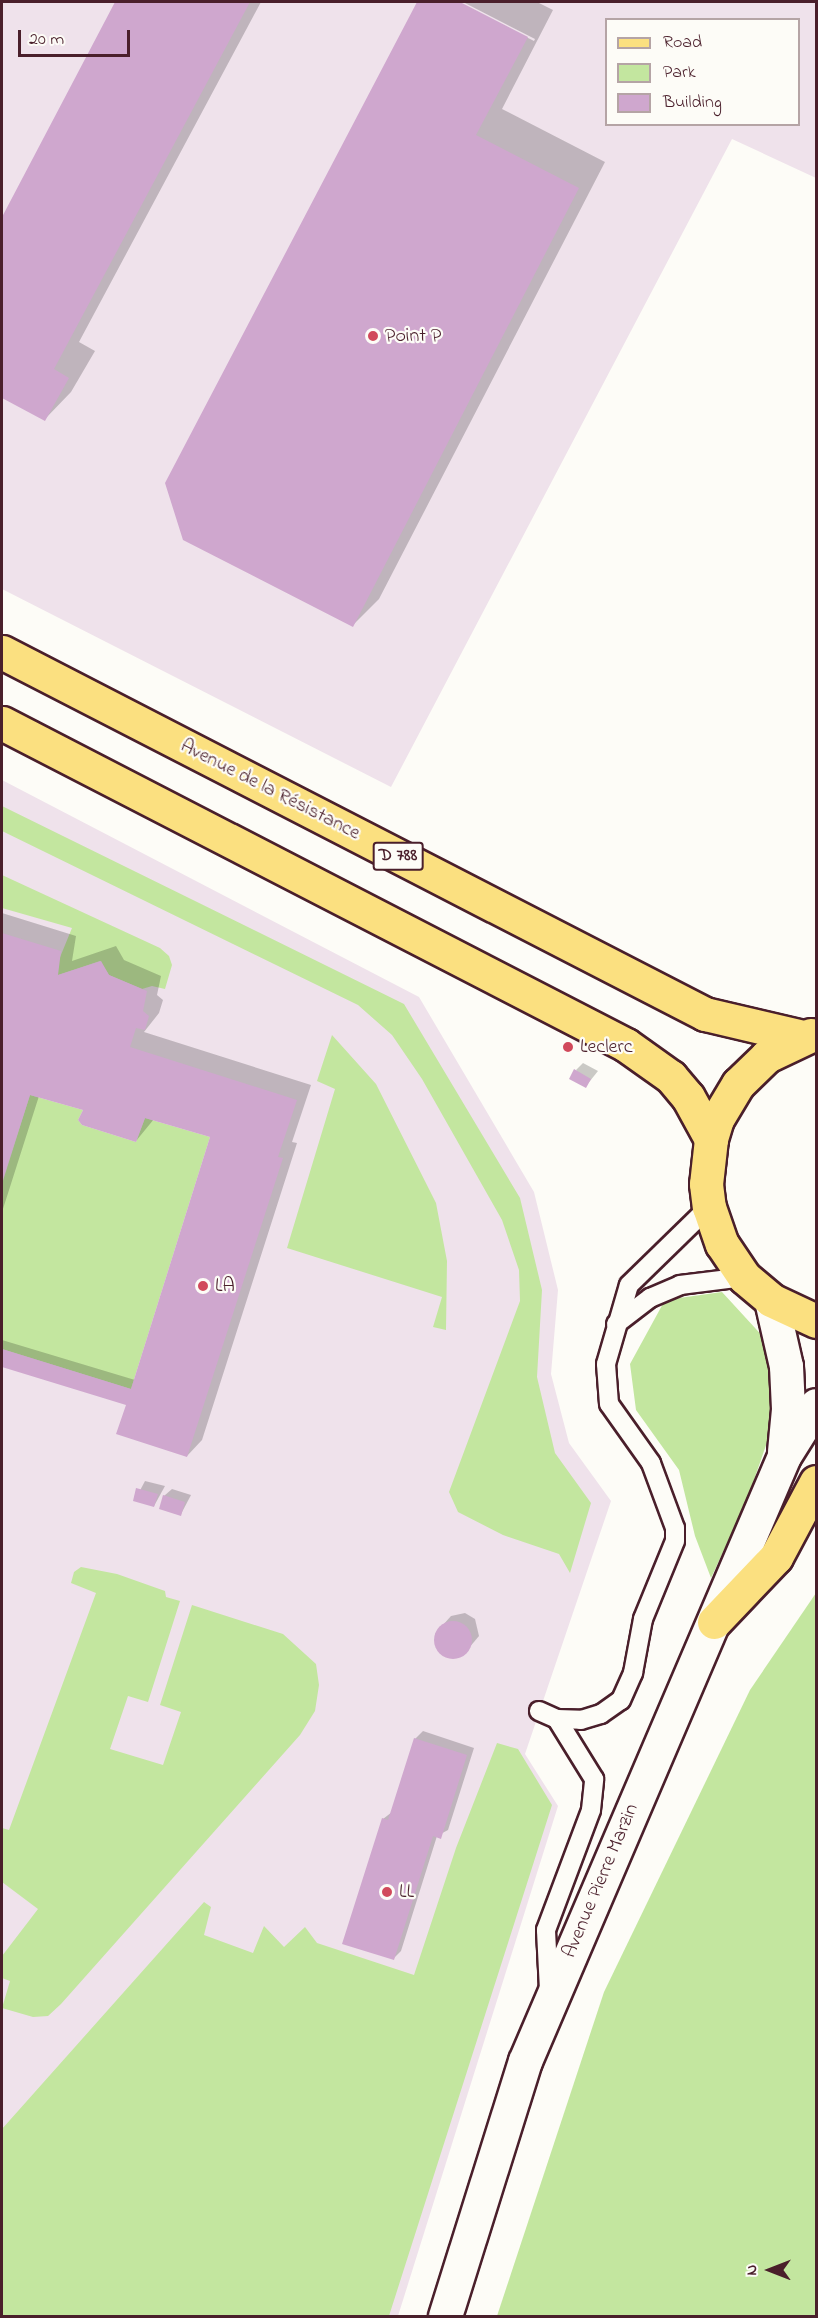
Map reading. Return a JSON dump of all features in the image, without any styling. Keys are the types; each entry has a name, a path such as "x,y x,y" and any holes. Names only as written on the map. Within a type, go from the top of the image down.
{"main road":[{"name":"Avenue de la Résistance","path":"2,652 705,1014 810,1035"},
{"path":"2,723 626,1045 671,1077 688,1097 711,1139"},
{"path":"810,1035 767,1056 738,1084 711,1139 707,1161 708,1207 722,1245 744,1277 771,1300 816,1321"},
{"name":"Avenue Pierre Marzin","path":"771,1300 786,1366 788,1409 784,1456"},
{"name":"Avenue Pierre Marzin","path":"445,2316 503,2122 550,2001 784,1456 816,1405"},
{"path":"714,1622 776,1557 816,1482"}],"lane":[{"path":"539,1711 557,1719 580,1720 601,1714 621,1700 633,1673 643,1619 675,1541 675,1528 651,1463 609,1404 606,1364 629,1285 708,1207"},
{"path":"616,1324 650,1298 680,1285 744,1277"},
{"path":"550,2001 546,1930 591,1810 594,1779 574,1741 557,1719"}],"shaded area":[{"path":"2,2 816,2 816,178 732,139 391,787 2,589"},
{"path":"2,780 419,997 534,1192 558,1290 551,1374 569,1443 611,1501 525,1754 558,1806 398,2316 2,2316"}],"green space":[{"path":"2,806 404,1004 520,1198 542,1290 537,1377 555,1453 591,1503 570,1573 559,1554 503,1535 458,1512 449,1492 520,1301 519,1270 502,1220 422,1079 392,1035 358,1005 2,831"},
{"path":"2,875 160,948 169,956 172,965 165,989 152,986 142,989 109,975 100,961 58,975 56,967 72,928 2,908"},
{"path":"332,1035 376,1084 436,1203 447,1261 446,1330 433,1327 442,1297 287,1248 335,1089 317,1081"},
{"path":"30,1095 83,1110 78,1120 82,1125 136,1142 145,1118 210,1137 131,1389 2,1349 2,1184"},
{"path":"722,1292 766,1340 780,1405 747,1500 711,1578 695,1536 679,1470 636,1410 630,1364 665,1300"},
{"path":"81,1567 117,1574 165,1591 166,1597 180,1601 148,1702 128,1696 110,1749 163,1765 181,1712 160,1705 192,1605 283,1634 316,1664 319,1685 315,1711 300,1735 61,2004 48,2016 33,2017 2,2008 10,1981 2,1978 2,1956 38,1909 2,1882 2,1828 9,1830 96,1593 71,1583 74,1572"},
{"path":"816,1593 816,2316 497,2316 604,1992 750,1690"},
{"path":"497,1743 518,1749 552,1805 389,2316 2,2316 2,2129 204,1902 211,1907 204,1935 253,1953 264,1926 284,1947 305,1927 317,1943 414,1975 456,1848"}],"building":[{"path":"115,2 250,2 54,369 69,378 45,421 2,398 2,217"},
{"name":"Point P","path":"417,2 460,2 528,37 476,135 579,188 353,627 183,540 165,483"},
{"name":"LA","path":"2,933 61,951 58,975 101,961 109,975 147,991 143,1011 149,1016 145,1030 136,1028 130,1047 297,1100 278,1157 283,1158 187,1457 116,1434 126,1405 2,1367 2,1349 131,1389 210,1137 145,1118 136,1142 82,1125 78,1120 83,1110 30,1095 2,1182"},
{"path":"574,1069 591,1079 586,1088 569,1079"},
{"path":"136,1488 158,1494 154,1507 133,1501"},
{"path":"163,1495 185,1502 181,1516 159,1509"},
{"path":"453,1621 460,1622 466,1627 471,1633 471,1647 466,1653 460,1658 453,1659 446,1658 440,1653 435,1647 434,1640 435,1633 440,1627 446,1622"},
{"name":"LL","path":"414,1738 467,1755 441,1839 433,1836 394,1960 342,1944 382,1818 388,1820"}],"place":[{"name":"Point P","path":"373,336"},
{"name":"Leclerc","path":"568,1047"},
{"name":"LA","path":"203,1286"},
{"name":"LL","path":"387,1892"}]}
